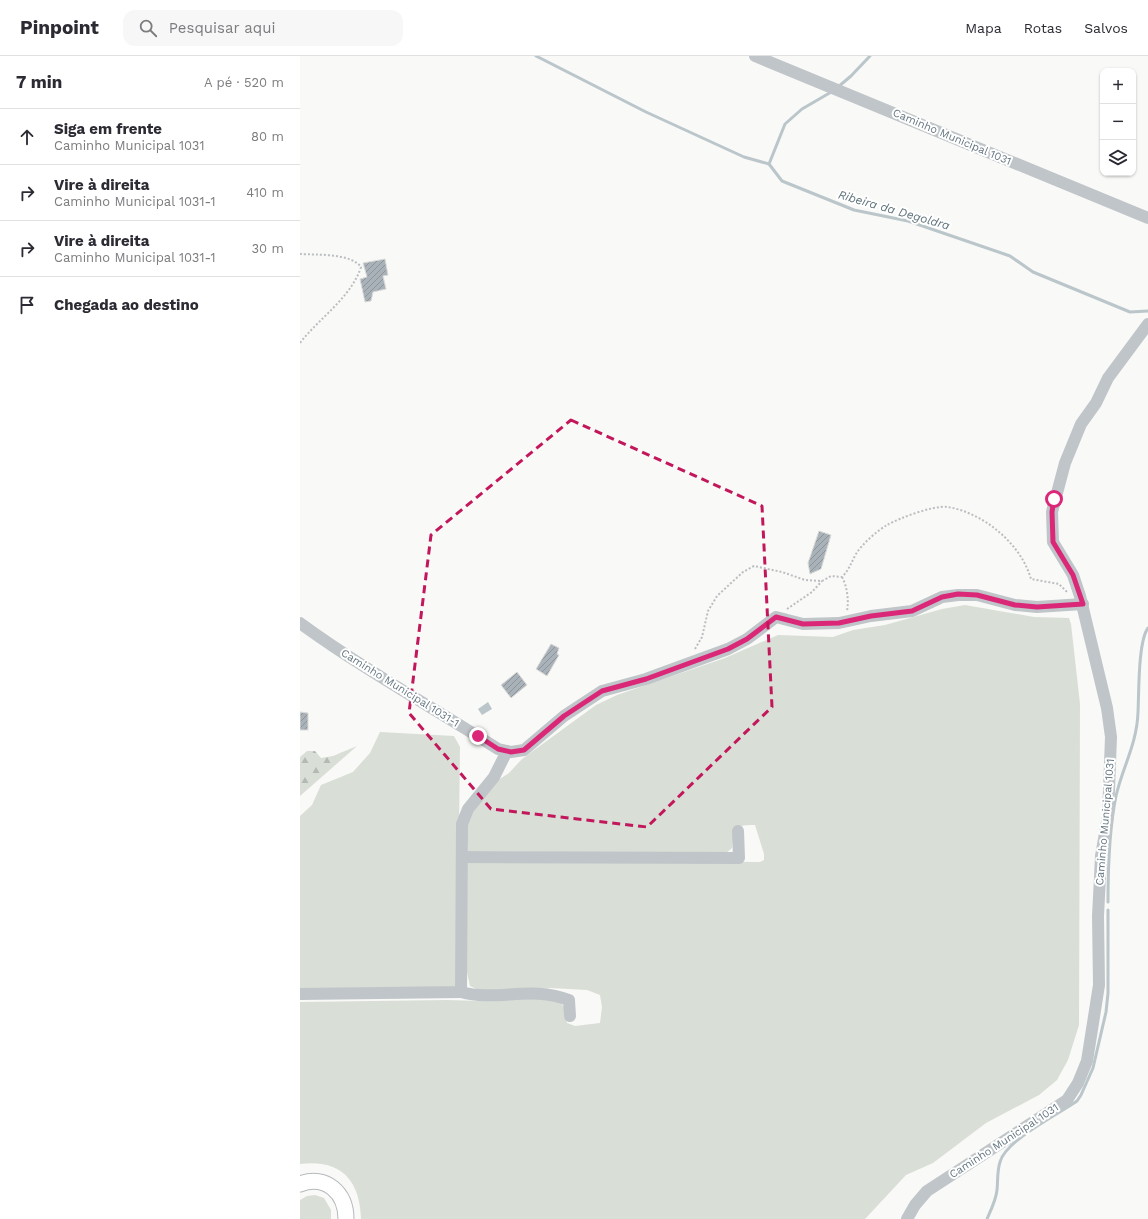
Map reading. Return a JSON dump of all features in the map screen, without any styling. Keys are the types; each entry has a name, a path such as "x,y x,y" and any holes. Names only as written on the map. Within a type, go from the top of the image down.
{"main road":[{"path":"300,1184 319,1180 330,1186 342,1198 346,1209 346,1219"}],"street":[{"name":"Caminho Municipal 1031","path":"755,56 1148,218"},
{"name":"Caminho Municipal 1031","path":"907,1219 915,1205 927,1191 1067,1100 1078,1083 1087,1061 1099,985 1101,856 1108,816 1111,737 1107,708 1082,603 1073,575 1053,542 1052,512 1054,499 1065,463 1081,424 1096,403 1108,378 1148,324"},
{"path":"461,992 462,824 468,809 494,776 506,751 524,750 564,716 602,691 646,679 712,656 747,639 776,617 803,624 839,623 871,616 912,611 942,597 958,594 977,595 1015,605 1037,607 1082,603"},
{"name":"Caminho Municipal 1031-1","path":"300,623 421,702 498,749 506,751"},
{"path":"462,857 739,858 738,832"},
{"path":"300,994 461,992 476,996 530,992 559,996 569,1000 570,1016"}],"path":[{"path":"300,254 328,255 350,259 357,262 361,267 358,275 348,290 300,344"},
{"path":"842,577 849,570 856,553 886,526 906,516 947,507 977,517 1001,532 1017,551 1031,579 1059,584 1065,591 1082,603"},
{"path":"684,665 702,637 708,612 717,596 742,572 754,566 763,567 805,580 822,581"},
{"path":"776,617 812,592 822,581 831,576 842,577"},
{"path":"839,623 846,613 848,605 846,583 842,577"}],"highlighted area":[{"path":"571,420 762,506 772,707 647,827 491,809 409,713 431,535"}],"green space":[{"path":"965,605 1034,617 1069,618 1071,624 1080,704 1079,1025 1068,1060 1057,1080 1039,1095 986,1123 933,1163 906,1175 865,1219 361,1219 357,1193 352,1183 345,1175 337,1169 326,1165 314,1163 300,1164 300,1002 481,1001 541,998 560,1002 565,1008 567,1023 575,1026 600,1023 602,1007 600,995 587,990 550,988 483,992 470,986 467,972 467,860 760,862 764,860 764,854 755,825 747,825 734,829 732,848 725,854 468,851 466,825 472,811 495,782 509,773 522,759 596,705 617,695 725,658 778,635 833,637 853,630 885,625 942,609"},
{"path":"380,732 454,736 460,747 457,984 455,989 300,990 300,816 312,805 321,785 353,772 370,753"},
{"path":"357,746 300,796 300,757 307,751 315,751 321,758 333,756"},
{"path":"315,1195 324,1198 331,1210 331,1219 300,1219 300,1200 307,1196"}],"shaded area":[{"path":"488,702 492,709 482,715 478,709"}],"building":[{"path":"385,259 388,275 383,276 386,289 373,292 371,301 365,302 360,279 367,277 363,263"},
{"path":"819,531 831,535 821,569 810,574 808,563"},
{"path":"551,644 559,648 557,654 559,655 547,676 536,669"},
{"path":"517,672 527,685 511,698 501,685"},
{"path":"300,712 308,713 308,730 300,730"}],"waterway":[{"name":"Ribeira da Degoldra","path":"536,56 646,112 744,157 769,164 782,181 854,210 908,221 1010,256 1033,272 1130,312 1148,311"},
{"path":"838,87 870,56"},
{"path":"769,164 785,124 802,109 833,91"},
{"path":"1108,902 1109,849 1112,822 1116,796 1137,724 1142,644 1148,628"},
{"path":"987,1219 996,1197 999,1165 1004,1154 1012,1145 1033,1128 1077,1101 1093,1068 1106,1012 1108,993 1108,910"}],"route":[{"path":"478,736 498,749 511,752 524,750 564,716 602,691 646,679 712,656 747,639 776,617 803,624 818,625 839,623 871,616 912,611 942,597 958,594 977,595 1015,605 1037,607 1083,604 1073,575 1053,542 1052,512 1054,499"}]}
